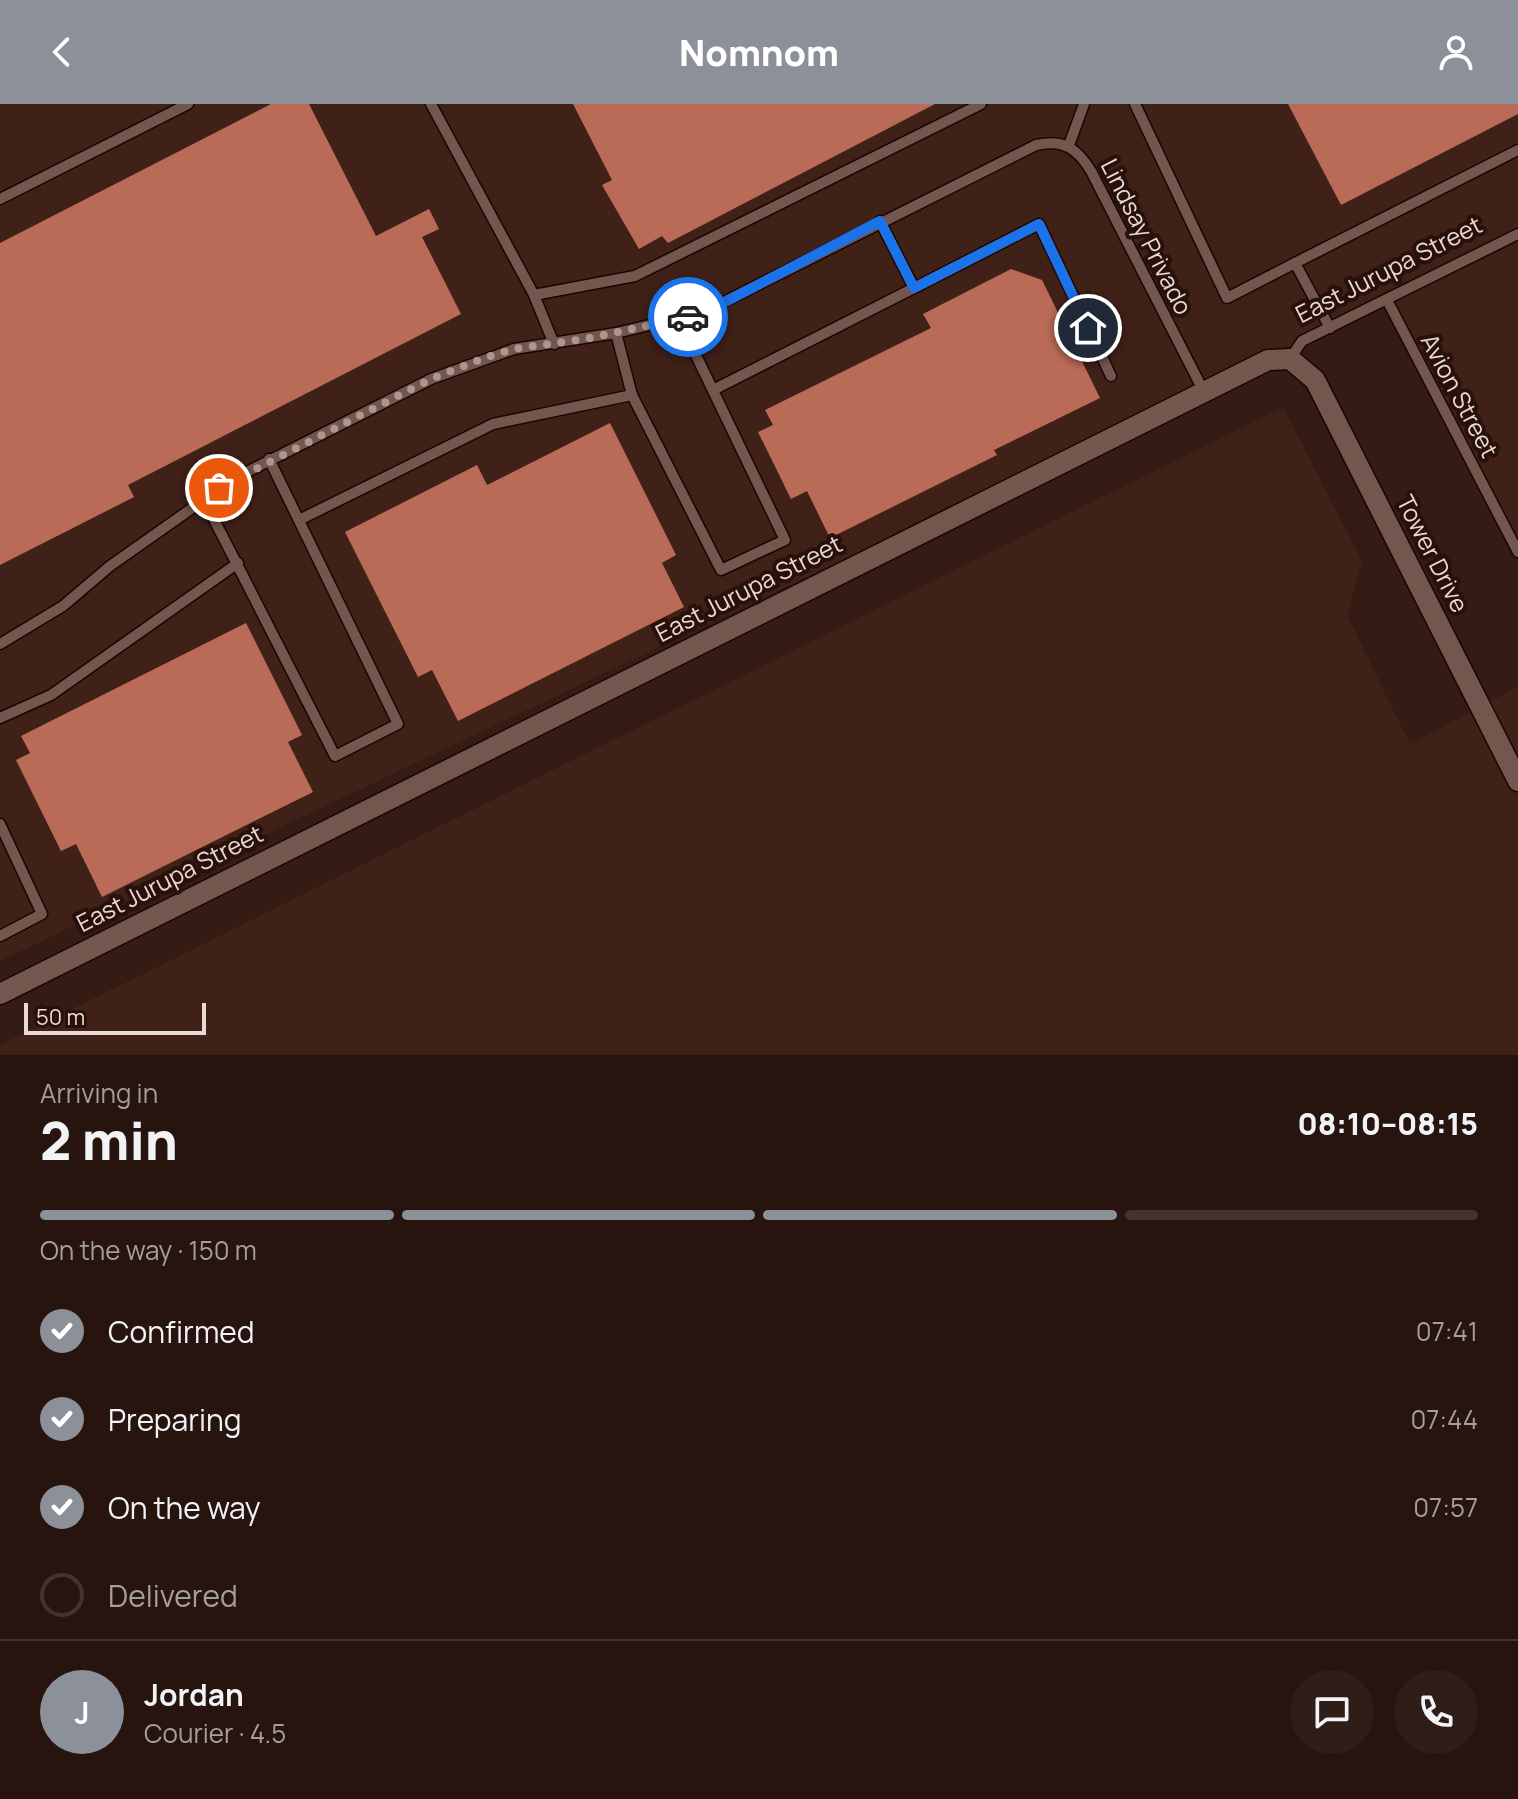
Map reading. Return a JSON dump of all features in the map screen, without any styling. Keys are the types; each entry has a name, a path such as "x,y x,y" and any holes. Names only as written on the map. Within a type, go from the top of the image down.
{"street":[{"name":"East Jurupa Street","path":"0,994 1203,390 1268,360 1290,359"},
{"name":"Tower Drive","path":"1290,359 1315,380 1518,781"}],"lane":[{"path":"0,199 188,104"},
{"path":"431,104 534,295 554,344"},
{"path":"534,295 635,276 981,104"},
{"path":"1069,145 1084,104"},
{"path":"1135,104 1227,298 1518,150"},
{"name":"Lindsay Privado","path":"0,644 63,606 203,498 269,459 431,379 514,349 679,320 716,306 880,221 1036,145 1051,141 1069,145 1082,156 1203,390"},
{"path":"880,221 914,288"},
{"path":"713,390 1039,224 1111,376"},
{"name":"East Jurupa Street","path":"1290,359 1302,341 1518,234"},
{"path":"1295,263 1330,328"},
{"name":"Avion Street","path":"1387,300 1518,552"},
{"path":"616,333 632,395 721,570 785,540 679,320"},
{"path":"299,520 493,424 632,395"},
{"path":"203,498 335,756 398,724 269,459"},
{"path":"0,718 51,695 238,563"},
{"path":"0,824 42,914 0,936"}],"shaded area":[{"path":"0,104 1518,104 1518,549 1386,301 0,961"},
{"path":"1283,407 1362,561 1347,615 1410,744 1518,687 1518,1055 0,1055 0,1045"}],"building":[{"path":"271,104 309,104 376,236 429,209 439,229 422,237 461,314 128,485 134,497 0,565 0,243"},
{"path":"573,104 935,104 668,243 662,236 639,249 602,185 612,180"},
{"path":"1288,104 1518,104 1518,114 1341,205"},
{"path":"1011,269 1042,280 1100,398 994,450 997,455 830,538 807,491 791,499 758,432 773,425 765,410 931,328 923,314"},
{"path":"610,423 676,555 662,563 684,607 458,721 432,670 418,677 345,532 477,465 487,485"},
{"path":"246,623 302,735 288,742 313,792 102,897 76,844 61,851 16,760 30,753 21,736"}],"way so far":[{"path":"219,488 269,459 431,379 484,358 514,349 585,339 688,317"}],"route":[{"path":"688,317 727,301 880,221 914,288 1039,224 1088,328"}]}
